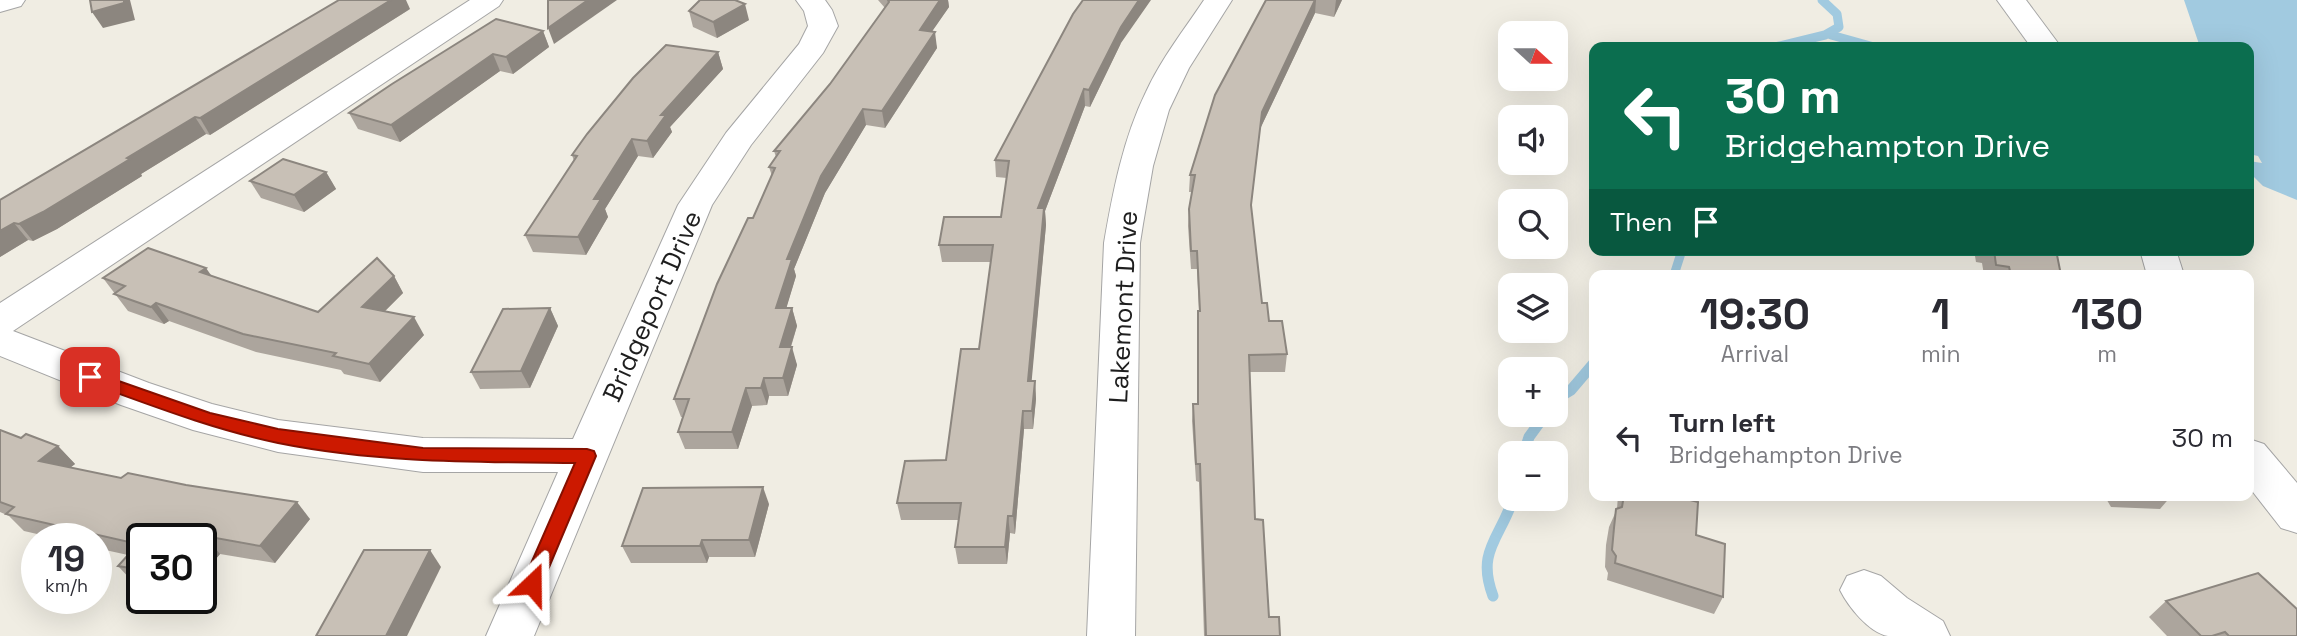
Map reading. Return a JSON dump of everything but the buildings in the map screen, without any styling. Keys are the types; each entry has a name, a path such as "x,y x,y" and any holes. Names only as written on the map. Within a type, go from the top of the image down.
{"street":[{"path":"0,3 11,0"},
{"path":"0,321 489,0"},
{"name":"Bridgeport Drive","path":"510,636 695,205 738,139 812,47 823,26 818,10 810,0"},
{"name":"Lakemont Drive","path":"1111,636 1122,243 1126,216 1144,136 1161,91 1218,0"},
{"path":"2011,0 2042,42"},
{"path":"0,341 160,403 208,419 278,436 423,455 587,456"},
{"path":"2254,462 2297,515"},
{"path":"1864,590 1890,613 1926,636"}],"water":[{"path":"2184,0 2297,0 2297,200 2263,186 2254,177 2254,162 2262,163 2258,156 2254,155 2254,42 2198,42"}],"waterway":[{"path":"1796,42 1825,35 1839,27 1837,14 1822,0"},
{"path":"1831,35 1856,42"},
{"path":"1676,270 1680,256"},
{"path":"1568,392 1589,369"},
{"path":"1528,441 1536,427"},
{"path":"1493,596 1488,581 1488,556 1509,511"}],"route":[{"path":"90,377 208,419 278,436 423,455 587,456 532,584"}]}
